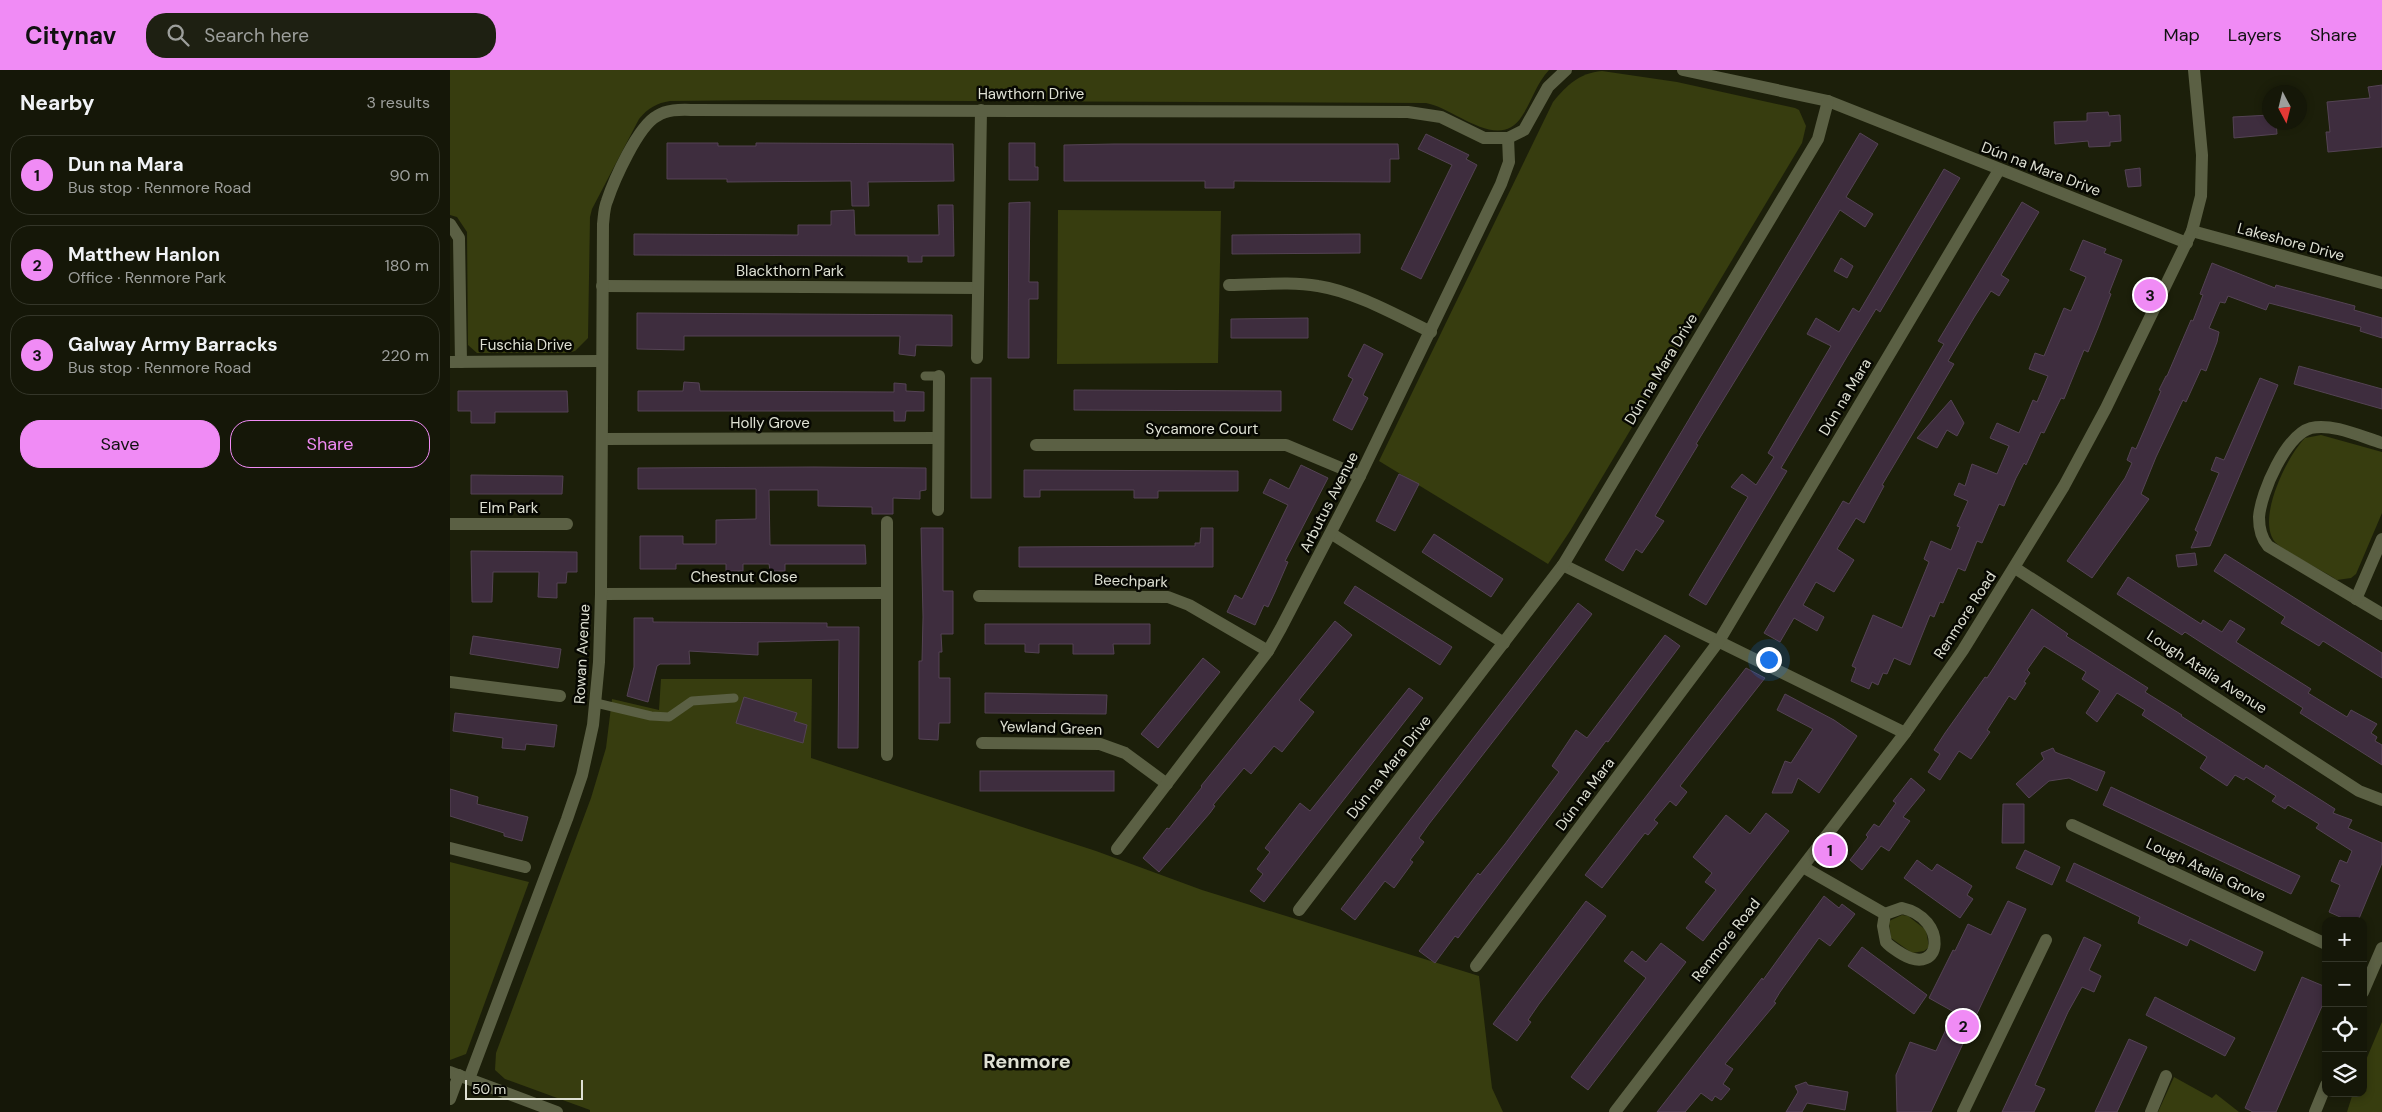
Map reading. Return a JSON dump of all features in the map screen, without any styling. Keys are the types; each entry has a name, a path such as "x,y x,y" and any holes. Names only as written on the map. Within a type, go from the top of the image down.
{"street":[{"path":"1508,138 1524,130 1548,87 1566,70"},
{"name":"Dún na Mara Drive","path":"1683,70 1828,101 1999,170 2189,237"},
{"name":"Renmore Road","path":"1615,1112 1905,733 1963,650 2064,486 2106,408 2189,237 2201,196 2202,155 2194,70"},
{"name":"Dún na Mara Drive","path":"1299,910 1563,565 1818,139 1828,101"},
{"path":"977,358 981,110"},
{"name":"Hawthorn Drive","path":"605,210 626,160 644,128 653,118 666,112 981,110 1408,112 1441,117 1484,138 1508,138"},
{"name":"Arbutus Avenue","path":"1117,849 1268,651 1332,534 1506,173 1509,162 1508,138"},
{"name":"Dún na Mara","path":"1476,966 1719,641 1999,170"},
{"name":"Rowan Avenue","path":"450,1099 574,802 590,744 596,703 601,594 602,286 605,210"},
{"path":"450,224 459,238 455,362"},
{"name":"Lakeshore Drive","path":"2189,237 2382,283"},
{"path":"1229,285 1303,284 1329,288 1351,295 1431,332"},
{"name":"Blackthorn Park","path":"602,286 978,288"},
{"name":"Fuschia Drive","path":"455,362 602,361"},
{"path":"932,376 938,438 938,510"},
{"path":"2382,443 2326,427 2303,431 2290,444 2282,458 2269,485 2260,515 2262,535 2268,546 2382,614"},
{"name":"Holly Grove","path":"602,439 938,438"},
{"name":"Sycamore Court","path":"1036,445 1286,445 1360,476"},
{"path":"887,522 887,755"},
{"name":"Elm Park","path":"450,524 567,524"},
{"path":"1332,534 1504,644"},
{"path":"2356,599 2382,540"},
{"path":"1563,565 1905,733"},
{"name":"Lough Atalia Avenue","path":"2015,568 2359,791 2382,800"},
{"name":"Chestnut Close","path":"601,594 887,593"},
{"name":"Beechpark","path":"979,596 1168,597 1185,603 1268,651"},
{"path":"450,682 560,696"},
{"name":"Yewland Green","path":"982,743 1100,744 1125,753 1167,784"},
{"name":"Lough Atalia Grove","path":"2072,825 2322,942"},
{"path":"450,848 524,872"},
{"path":"1803,867 1885,914 1902,908 1913,912 1926,922 1936,938 1935,947 1928,957 1914,959 1888,944 1883,934 1885,914"},
{"path":"1963,1112 2046,940"},
{"path":"2369,964 2382,948"},
{"path":"459,1075 557,1112"},
{"path":"2151,1112 2166,1076"},
{"path":"2315,1112 2322,1095"}],"lane":[{"path":"596,703 652,716 669,716 692,701 734,698"}],"green space":[{"path":"450,70 1549,70 1522,116 1512,126 1501,130 1476,125 1426,103 768,100 665,102 649,109 639,119 592,209 590,217 588,338 575,351 568,353 477,353 468,345 467,232 457,217 450,215"},
{"path":"1602,71 1677,82 1795,108 1799,110 1806,126 1802,143 1570,531 1548,564 1379,461 1553,102 1563,90 1580,77"},
{"path":"1058,210 1221,211 1218,363 1057,364"},
{"path":"2321,435 2382,452 2382,513 2356,574 2351,578 2337,580 2279,546 2270,532 2271,504 2276,488 2290,459 2305,438"},
{"path":"661,679 812,679 811,758 1096,851 1202,890 1479,976 1492,1088 1503,1112 590,1112 590,1110 505,1079 495,1070 496,1053 591,798 606,748 612,699 659,710"},
{"path":"450,862 529,882 466,1054 450,1060"},
{"path":"1902,915 1908,916 1926,930 1929,947 1924,951 1912,953 1891,938 1889,921"},
{"path":"2382,1022 2382,1112 2347,1112 2352,1097 2367,1097 2367,1058"},
{"path":"2174,1077 2212,1098 2216,1094 2239,1112 2158,1112"}],"building":[{"path":"2382,85 2382,147 2328,152 2326,132 2330,132 2327,102 2370,98 2368,87"},
{"path":"2108,112 2109,116 2120,115 2121,141 2110,142 2110,146 2089,147 2088,141 2055,144 2054,122 2087,121 2087,113"},
{"path":"2262,115 2262,130 2277,130 2277,134 2234,138 2233,117"},
{"path":"1860,133 1878,144 1846,197 1873,214 1865,227 1840,210 1696,444 1698,445 1655,516 1664,521 1642,553 1636,549 1623,571 1605,560"},
{"path":"1426,134 1469,155 1466,159 1477,165 1421,279 1401,269 1452,165 1418,149"},
{"path":"667,143 718,143 718,146 756,146 756,143 953,144 954,181 868,182 869,206 852,206 851,181 727,182 727,179 667,179"},
{"path":"1009,143 1035,143 1035,167 1038,167 1038,180 1009,180"},
{"path":"1398,144 1399,159 1390,159 1390,182 1234,181 1234,188 1205,188 1205,181 1064,181 1064,145"},
{"path":"2140,168 2141,186 2128,187 2125,170"},
{"path":"1944,169 1960,178 1880,312 1876,309 1848,355 1781,468 1787,471 1706,605 1689,595 1748,497 1731,487 1742,474 1756,485 1774,457 1768,453 1831,346 1807,334 1816,318 1839,332 1853,308 1859,312"},
{"path":"1030,202 1029,282 1038,282 1038,299 1029,299 1029,358 1008,358 1009,203"},
{"path":"2022,202 2039,212 2001,275 2009,280 1999,296 1991,291 1975,316 1948,361 1954,364 1882,485 1884,486 1864,523 1856,518 1837,549 1854,560 1834,592 1816,582 1803,605 1824,617 1817,631 1794,618 1780,642 1764,633 1843,501 1849,504 1944,344 1938,341"},
{"path":"938,205 953,205 954,256 922,256 922,262 908,262 908,256 634,255 634,234 798,235 798,225 831,225 831,211 854,210 855,235 939,235"},
{"path":"1360,234 1360,253 1232,254 1232,235"},
{"path":"2083,240 2106,249 2104,253 2122,260 2088,352 2084,350 2064,399 2061,398 2044,433 2041,432 2026,465 2024,463 2016,478 2004,506 1999,504 1982,543 1977,541 1965,571 1958,568 1943,603 1940,602 1934,617 1930,615 1910,665 1894,658 1887,674 1883,673 1878,685 1872,682 1869,689 1851,681 1856,668 1852,666 1873,615 1902,628 1929,562 1924,559 1931,541 1951,550 1960,527 1957,526 1968,501 1954,495 1959,483 1965,486 1972,464 1997,474 2009,446 1990,438 1997,423 2019,433 2033,400 2037,402 2048,376 2029,369 2035,353 2044,356 2064,308 2071,311 2086,277 2070,270"},
{"path":"1841,258 1853,266 1847,278 1834,271"},
{"path":"2212,263 2275,288 2276,285 2355,306 2354,310 2382,318 2382,338 2360,331 2361,327 2269,303 2266,310 2228,296 2225,303 2220,302 2209,328 2219,332 2217,342 2206,371 2201,369 2186,402 2183,400 2156,457 2141,494 2149,499 2092,578 2067,561 2125,478 2132,463 2127,460 2132,447 2136,449 2161,391 2159,390 2191,320 2193,321 2203,295 2200,294"},
{"path":"637,313 952,315 952,346 916,345 915,356 899,354 900,336 684,336 684,350 637,349"},
{"path":"1308,318 1308,338 1231,338 1231,319"},
{"path":"1364,344 1383,354 1363,395 1368,398 1352,430 1333,420 1353,379 1348,376"},
{"path":"2299,366 2382,389 2382,409 2294,384"},
{"path":"971,378 991,378 991,498 971,498"},
{"path":"2260,378 2278,385 2210,546 2191,548 2198,532 2195,530 2219,473 2211,470 2216,457 2224,460"},
{"path":"684,382 699,383 700,391 894,392 894,383 906,384 906,391 924,392 924,411 906,411 905,421 894,421 894,411 638,411 638,391 683,391"},
{"path":"1074,390 1281,391 1281,411 1074,410"},
{"path":"458,391 567,391 568,412 495,412 495,423 471,423 471,411 458,411"},
{"path":"1951,400 1964,423 1957,436 1947,430 1937,448 1917,438"},
{"path":"1301,465 1328,478 1285,561 1288,562 1268,607 1264,605 1255,625 1227,612 1235,595 1242,599 1288,505 1263,493 1270,479 1289,489"},
{"path":"638,468 926,468 926,490 920,491 920,499 893,498 893,514 872,514 872,507 818,506 818,490 769,490 770,545 865,545 866,564 785,564 785,571 770,571 769,564 743,564 743,571 726,571 726,564 676,564 676,569 640,569 640,536 683,536 683,544 716,544 716,520 756,519 756,489 638,489"},
{"path":"1024,470 1238,471 1238,491 1158,491 1158,498 1134,498 1134,490 1040,490 1040,497 1024,497"},
{"path":"1399,474 1419,484 1395,531 1376,521"},
{"path":"471,475 563,476 562,494 471,494"},
{"path":"921,528 943,528 943,591 953,591 953,634 941,634 942,652 939,652 939,678 950,678 950,723 939,723 938,740 919,739 919,661 922,661 923,617"},
{"path":"1201,528 1213,528 1213,567 1019,567 1019,547 1195,546 1195,543 1200,543"},
{"path":"1434,534 1503,579 1491,597 1422,552"},
{"path":"471,551 577,552 577,572 567,572 566,583 557,583 557,598 538,597 539,572 493,572 492,602 472,602"},
{"path":"2195,553 2197,565 2178,567 2176,555"},
{"path":"2225,554 2382,653 2382,678 2323,641 2319,646 2281,623 2285,617 2214,571"},
{"path":"2128,577 2201,624 2203,620 2222,632 2230,620 2245,629 2236,642 2311,689 2308,693 2347,717 2351,710 2377,724 2371,733 2377,737 2375,741 2382,745 2382,765 2300,713 2303,708 2185,632 2182,635 2117,594"},
{"path":"1355,586 1452,647 1440,665 1344,603"},
{"path":"1578,603 1592,614 1429,824 1419,838 1424,842 1410,860 1413,862 1394,888 1385,881 1355,920 1341,909"},
{"path":"2032,609 2068,634 2066,636 2148,688 2145,692 2181,716 2264,769 2266,765 2335,809 2333,813 2352,820 2348,828 2382,843 2382,863 2360,917 2340,917 2329,912 2340,885 2331,881 2340,860 2347,863 2352,851 2316,828 2319,824 2288,805 2285,809 2272,801 2276,796 2246,777 2244,780 2235,775 2227,786 2200,768 2207,757 2142,715 2145,710 2117,693 2097,722 2086,713 2100,691 2082,679 2086,672 2044,646 2027,670 2030,673 2024,682 2026,683 2015,700 2009,696 1987,730 1990,732 1971,759 1959,751 1940,780 1928,772 1940,754 1934,750 1985,677 1987,678"},
{"path":"634,618 653,618 653,622 827,623 827,627 859,627 858,748 838,748 839,640 758,642 758,655 689,651 690,664 660,664 657,666 648,702 627,696 634,667"},
{"path":"1335,621 1352,635 1299,700 1314,712 1282,752 1274,746 1251,774 1244,768 1213,805 1215,806 1210,813 1159,872 1143,858 1167,828 1169,829 1201,786"},
{"path":"985,624 1150,624 1150,644 1113,644 1114,654 1073,654 1073,644 1039,644 1039,653 1025,652 1025,644 985,644"},
{"path":"1665,635 1680,646 1458,938 1455,936 1435,963 1419,951 1478,873 1480,875 1505,844 1559,772 1552,766 1576,730 1587,738"},
{"path":"473,636 561,649 558,668 470,654"},
{"path":"1203,658 1220,672 1158,748 1141,734"},
{"path":"1746,668 1765,678 1680,786 1687,792 1676,806 1670,801 1654,820 1658,823 1648,835 1645,833 1602,888 1585,875"},
{"path":"1409,688 1423,698 1264,902 1250,891 1263,874 1257,869 1270,852 1265,848 1300,803 1310,811"},
{"path":"985,693 1107,695 1106,714 985,713"},
{"path":"1785,694 1834,720 1857,736 1819,793 1798,778 1792,793 1772,793 1785,761 1791,763 1813,729 1777,710"},
{"path":"744,697 797,713 794,721 807,725 803,743 736,723"},
{"path":"455,713 557,725 554,747 526,744 525,750 502,748 503,738 453,731"},
{"path":"2053,748 2055,752 2105,772 2097,791 2069,778 2049,781 2029,798 2016,784 2044,759 2041,753"},
{"path":"980,771 1114,771 1114,791 980,791"},
{"path":"1911,778 1925,790 1903,817 1910,821 1889,851 1881,846 1862,870 1850,860 1868,837 1866,835 1874,824 1879,827 1896,803 1893,801"},
{"path":"2111,787 2300,876 2291,894 2103,805"},
{"path":"450,789 478,797 477,804 528,817 522,841 504,836 504,833 450,816"},
{"path":"2003,804 2024,804 2024,843 2002,843"},
{"path":"1766,813 1789,831 1703,941 1686,928 1716,890 1705,882 1712,873 1693,857 1726,815 1750,834"},
{"path":"2025,850 2060,867 2052,885 2016,868"},
{"path":"1917,860 1932,871 1937,864 1972,886 1967,895 1973,899 1960,918 1904,878"},
{"path":"2074,863 2263,952 2255,971 2190,939 2187,946 2138,923 2140,917 2066,881"},
{"path":"1824,896 1839,908 1842,904 1855,914 1830,946 1819,938 1780,992 1774,1002 1776,1003 1725,1064 1733,1069 1723,1084 1730,1089 1721,1100 1715,1096 1712,1101 1701,1093 1685,1112 1657,1112 1762,978 1763,980"},
{"path":"1586,901 1606,916 1539,1004 1528,1020 1531,1022 1517,1041 1493,1024"},
{"path":"2008,901 2026,909 1931,1112 1897,1112 1896,1075 1910,1042 1936,1051 1954,1012 1929,998 1953,950 1955,951 1968,924 1991,935"},
{"path":"2084,937 2101,945 2089,970 2101,976 2094,992 2082,987 2068,1012 2035,1085 2045,1089 2034,1112 2002,1112"},
{"path":"1661,943 1686,962 1588,1090 1571,1077 1646,978 1624,961 1632,951 1646,962"},
{"path":"1862,947 1927,995 1914,1014 1848,966"},
{"path":"2302,977 2322,985 2322,1006 2276,1112 2253,1112 2245,1108"},
{"path":"2155,997 2235,1038 2225,1056 2146,1015"},
{"path":"2129,1039 2147,1047 2117,1112 2095,1112"},
{"path":"1806,1082 1808,1085 1848,1092 1845,1110 1807,1103 1802,1112 1786,1112 1798,1092 1795,1086"}],"place":[{"name":"Galway Army Barracks","path":"2150,295"},
{"name":"Dun na Mara","path":"1830,850"},
{"name":"Matthew Hanlon","path":"1963,1026"}],"district":[{"name":"Renmore","path":"1027,1061"}]}
